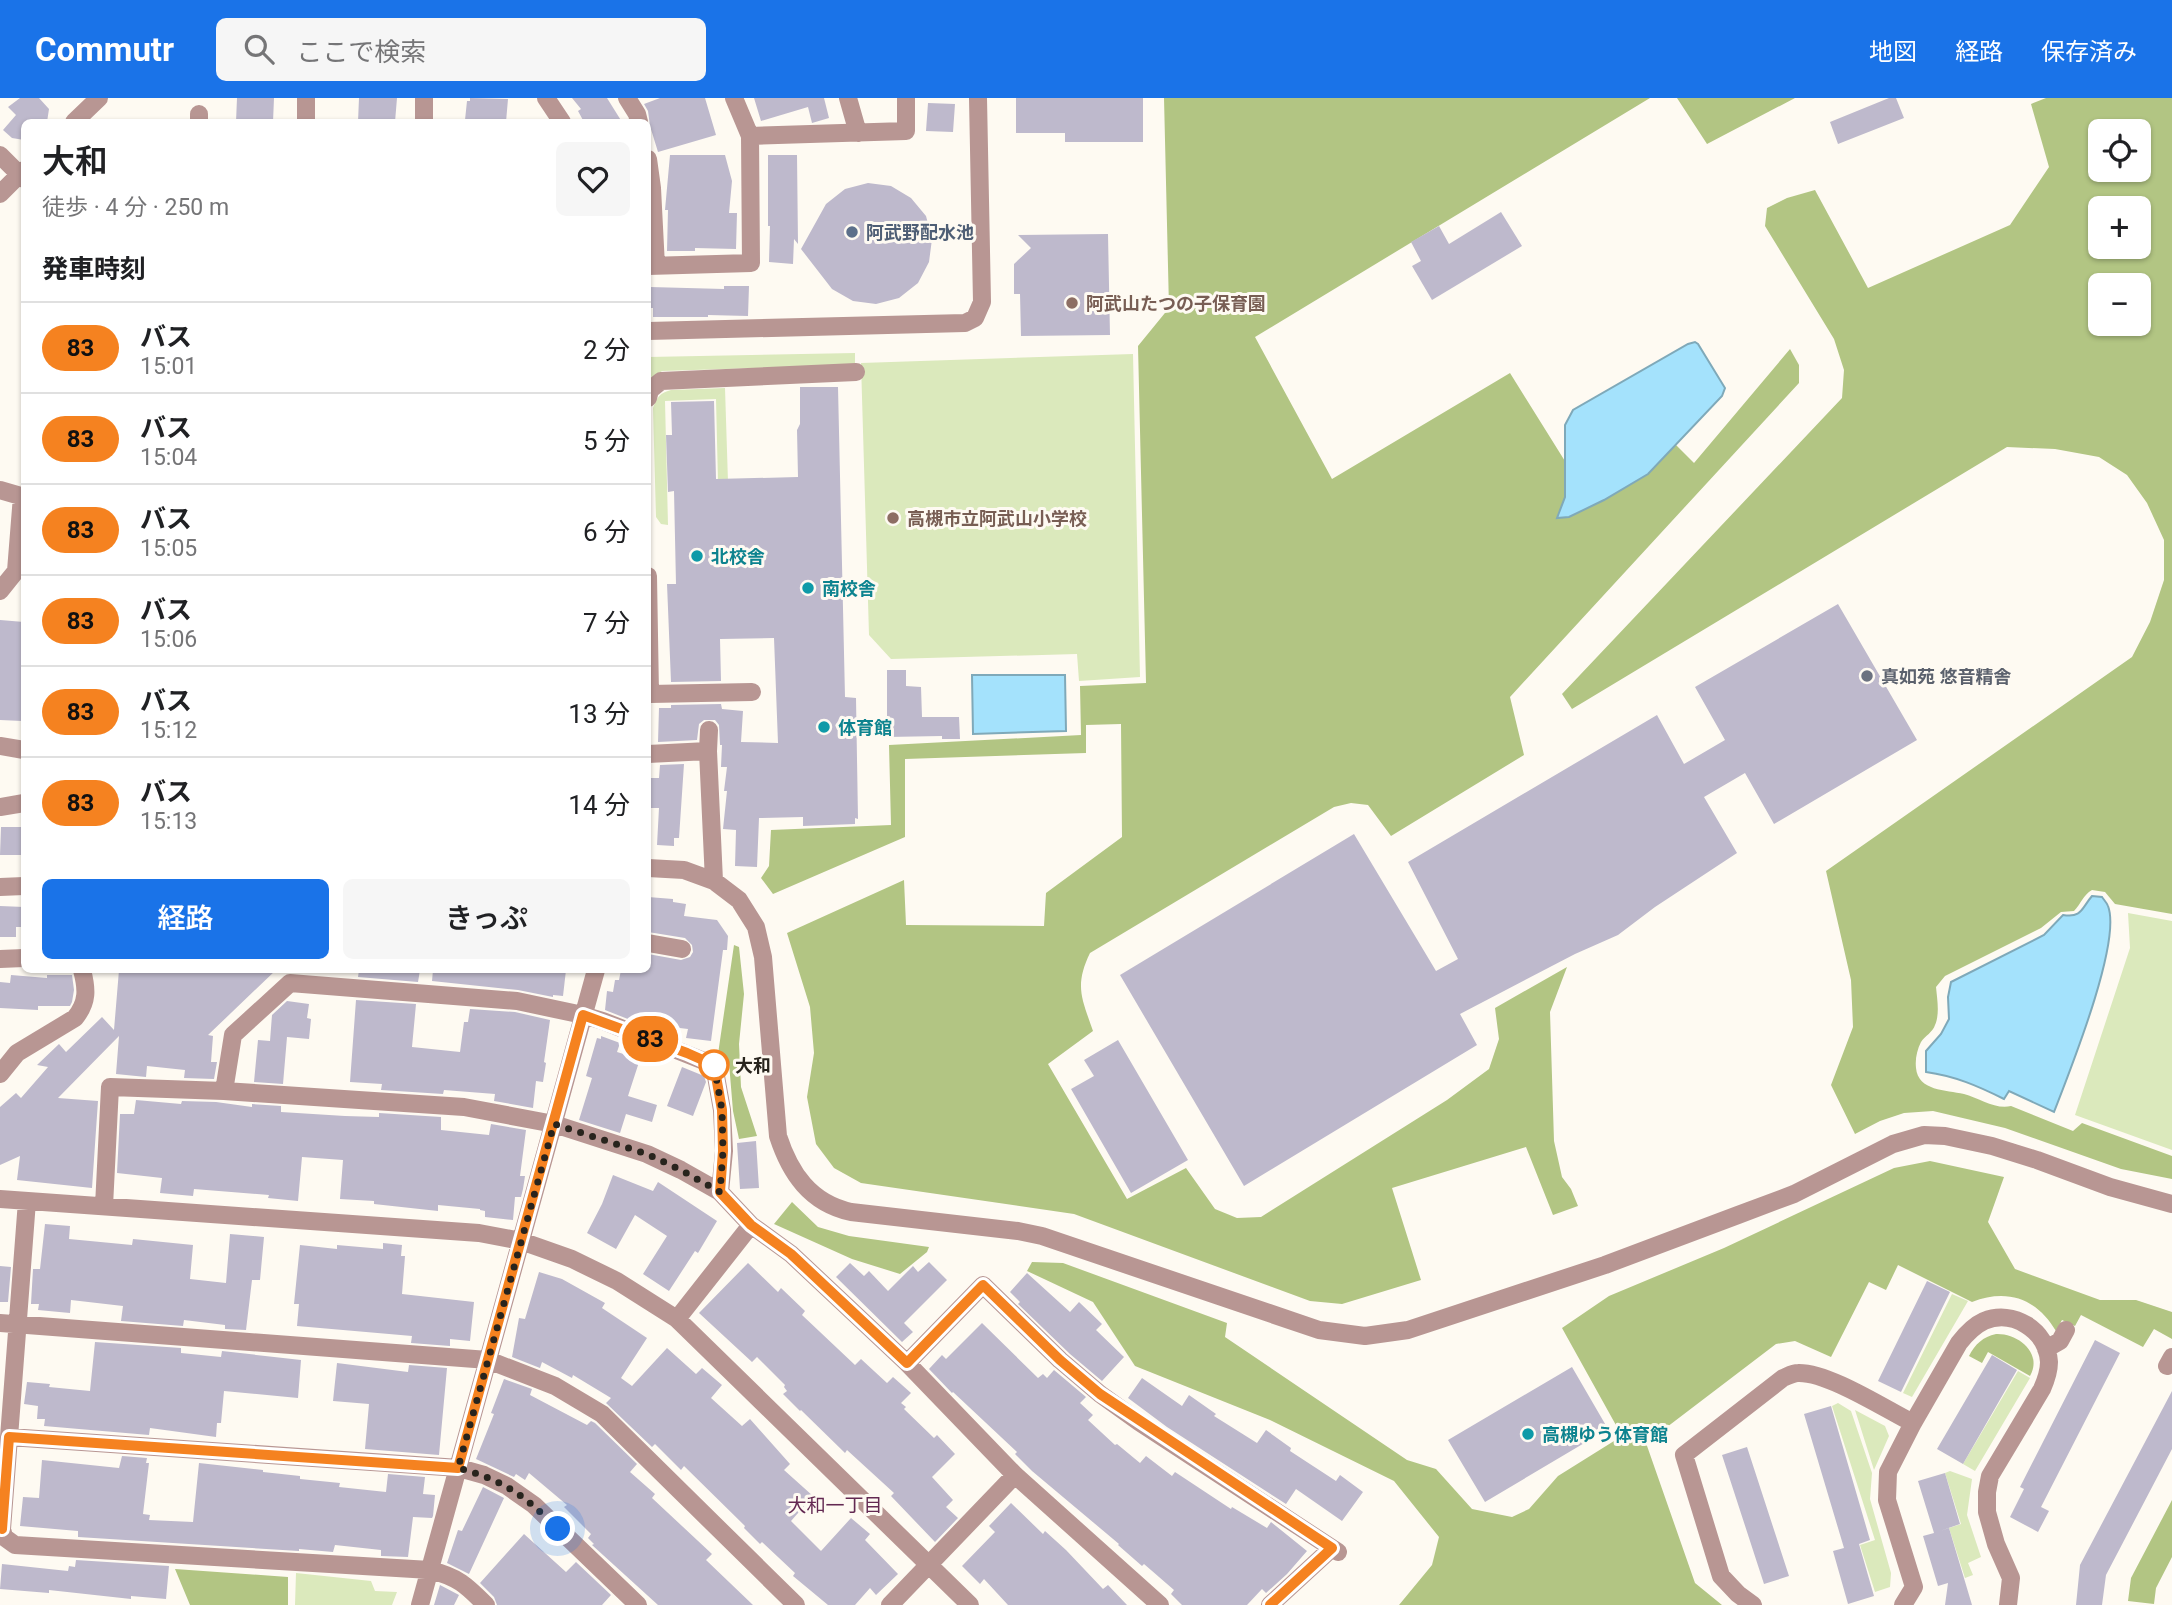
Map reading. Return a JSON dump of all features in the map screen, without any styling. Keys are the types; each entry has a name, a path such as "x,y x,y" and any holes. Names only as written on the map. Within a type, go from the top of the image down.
{"street":[{"path":"77,119 99,98"},
{"path":"306,98 306,119"},
{"path":"424,98 424,119"},
{"path":"546,98 560,119"},
{"path":"627,98 638,119"},
{"path":"651,181 652,266 751,263 750,136 734,98"},
{"path":"848,98 858,133"},
{"path":"750,136 906,131 906,98"},
{"path":"651,331 909,326 965,323 975,318 982,302 978,98"},
{"path":"0,155 21,172"},
{"path":"0,194 21,176"},
{"path":"651,389 662,381 856,372"},
{"path":"0,490 21,496"},
{"path":"0,591 16,571 9,553 21,505"},
{"path":"651,694 752,692"},
{"path":"709,730 714,881"},
{"path":"0,746 21,750"},
{"path":"651,754 708,751"},
{"path":"0,807 21,804"},
{"path":"651,868 684,870 714,881 739,900 748,913 758,934 763,957 778,1136 785,1158 798,1180 816,1197 850,1212 1042,1236 1319,1330 1364,1336 1408,1329 1605,1265 1794,1194 1893,1144 1924,1135 2000,1148 2110,1187 2172,1204"},
{"path":"0,887 21,886"},
{"path":"651,944 682,949"},
{"path":"0,959 21,958"},
{"path":"0,1074 17,1053 75,1018 86,995 82,973"},
{"path":"420,1605 595,973"},
{"path":"224,1091 233,1035 290,983 517,1001 583,1015 714,1065 722,1110 720,1192"},
{"path":"104,1206 110,1087 224,1091 464,1107 554,1124 647,1154 720,1192 751,1225 791,1254 907,1363 1015,1475 1160,1605"},
{"path":"0,1199 478,1233 521,1241 572,1259 617,1281 677,1319 970,1605"},
{"path":"27,1201 8,1323 9,1437 2,1529 4,1537 15,1545 430,1570 452,1576 486,1605"},
{"path":"677,1319 751,1225"},
{"path":"907,1363 983,1285 1060,1360 1100,1394 1150,1430 1335,1550 1270,1605"},
{"path":"1903,1605 1917,1596 1887,1500 1888,1472 1959,1343 1968,1332 1984,1321 2002,1317 2021,1321 2037,1333 2046,1349 2049,1362 2042,1389 1990,1476 1987,1493 1987,1512 1996,1544 2011,1578 2008,1605"},
{"path":"8,1323 488,1360 555,1386 602,1415 796,1605"},
{"path":"2046,1349 2060,1341 2066,1331"},
{"path":"1753,1605 1721,1576 1684,1455 1783,1378 1793,1374 1817,1376 1913,1423"},
{"path":"9,1437 458,1468 484,1475 507,1486 534,1505 638,1605"},
{"path":"890,1605 1015,1475"}],"green space":[{"path":"1164,98 1650,98 1255,337 1332,479 1510,373 1588,498 1676,445 1694,463 1790,349 1799,365 1799,383 1510,697 1524,755 1391,836 1368,805 1351,803 1334,807 1090,953 1082,975 1081,992 1093,1031 1048,1064 1127,1199 1186,1168 1215,1209 1237,1218 1261,1217 1447,1100 1489,1069 1499,1039 1495,1008 1567,967 1550,1012 1554,1141 1562,1177 1578,1206 1553,1215 1526,1147 1392,1188 1421,1280 1342,1304 1310,1301 1074,1214 861,1183 834,1168 816,1144 807,1097 814,1053 810,1007 787,933 904,880 906,925 1044,926 1046,893 1122,837 1121,724 1086,725 1086,753 905,759 905,837 773,894 761,878 769,866 771,830 891,825 889,745 1081,735 1080,686 1146,683 1138,346 1169,308"},
{"path":"1677,98 1795,98 1707,144"},
{"path":"2046,98 2172,98 2172,914 2115,904 2105,892 2092,890 2074,911 2061,912 2041,928 1945,976 1936,987 1937,1021 1920,1045 1916,1068 1922,1081 1934,1088 1964,1094 1993,1105 2011,1106 2073,1131 2082,1123 2172,1156 2172,1179 2121,1169 2005,1128 1933,1111 1904,1113 1880,1121 1855,1134 1831,1085 1853,1027 1851,980 1826,871 2132,657 2150,622 2164,580 2164,540 2147,503 2127,475 2099,457 2055,449 2007,447 1572,709 1562,694 1842,398 1844,370 1834,339 1765,226 1767,208 1787,198 1815,190 1868,288 2010,225 2049,167 2031,104"},
{"path":"855,353 855,365 662,371 651,379 651,357"},
{"path":"1133,354 1140,677 1079,681 1077,654 891,659 869,635 861,363"},
{"path":"725,388 728,482 718,482 716,399 665,401 668,525 661,524 656,517 653,408 656,401 671,390"},
{"path":"2128,913 2172,921 2172,1150 2075,1115 2130,948"},
{"path":"734,945 739,947 744,994 739,1044 741,1087 757,1136 739,1139 733,1111 729,1063 718,1054"},
{"path":"1930,1161 2004,1177 1988,1222 2015,1269 2100,1300 2136,1300 2172,1312 2172,1339 2154,1329 2143,1347 2081,1315 2075,1326 2062,1320 2056,1331 2040,1311 2020,1299 1998,1296 1972,1302 1898,1265 1886,1290 1869,1282 1831,1357 1795,1341 1776,1344 1646,1443 1695,1583 1722,1605 1399,1605 1432,1565 1439,1537 1394,1481 1270,1420 1135,1366 1093,1302 1027,1271 1032,1262 1063,1263 1227,1323 1225,1337 1407,1460 1436,1469 1472,1509 1512,1517 1529,1509 1558,1476 1622,1436 1562,1328 1609,1296 1724,1248 1894,1168"},
{"path":"792,1202 818,1227 849,1236 929,1247 927,1252 900,1274 852,1259 774,1224"},
{"path":"1952,1294 1968,1301 1912,1397 1903,1393"},
{"path":"1996,1334 2020,1341 2031,1352 2033,1368 2030,1376 1988,1352 1982,1363 1969,1356 1980,1342"},
{"path":"2018,1371 2030,1378 1975,1471 1963,1464"},
{"path":"1838,1403 1851,1411 1872,1473 1870,1499 1891,1573 1890,1587 1875,1592 1860,1545 1875,1540 1832,1406"},
{"path":"1855,1410 1885,1426 1889,1436 1874,1470"},
{"path":"1950,1471 1972,1479 1967,1515 1981,1557 1968,1563 1973,1575 1965,1578 1949,1528 1961,1524 1945,1473"},
{"path":"2172,1500 2172,1557 2156,1588 2154,1604 2128,1601 2131,1578"},
{"path":"175,1569 288,1577 288,1605 190,1605"},
{"path":"296,1573 371,1581 375,1591 397,1592 392,1605 295,1605"}],"water":[{"path":"1695,342 1725,388 1722,396 1648,474 1569,517 1557,518 1565,497 1565,425 1573,410"},
{"path":"972,675 1065,675 1066,731 973,734"},
{"path":"2092,896 2102,897 2108,906 2108,948 2092,1008 2054,1112 2009,1091 2004,1099 1966,1082 1926,1072 1926,1051 1941,1034 1949,1019 1948,997 1951,982 2044,935 2063,915 2078,914"}],"building":[{"path":"20,98 39,98 49,109 47,119 21,119 21,140 12,138 3,130 16,115 8,107"},
{"path":"237,98 274,98 273,119 236,119"},
{"path":"359,98 397,98 395,119 358,119"},
{"path":"470,98 508,99 506,119 465,119 467,101 470,101"},
{"path":"572,98 607,98 620,119 582,119 578,111 581,109"},
{"path":"660,98 705,98 716,135 658,152 651,129 651,119 644,104"},
{"path":"754,98 824,98 829,118 812,123 808,107 761,121"},
{"path":"1016,98 1143,98 1143,142 1065,142 1065,133 1016,133"},
{"path":"1889,98 1896,98 1904,118 1838,144 1830,122"},
{"path":"928,103 955,104 953,132 926,131"},
{"path":"670,155 725,155 732,181 729,213 737,213 736,249 695,248 695,251 667,251 668,210 665,210"},
{"path":"768,155 797,155 798,244 794,239 793,264 769,262"},
{"path":"868,183 891,186 911,198 926,216 932,239 929,262 918,283 899,298 876,304 853,301 832,289 801,249 826,204 845,189"},
{"path":"1501,212 1522,246 1432,300 1412,266 1421,261 1411,242 1439,226 1449,244"},
{"path":"1108,234 1110,335 1021,336 1020,294 1014,294 1014,264 1031,248 1018,235"},
{"path":"724,286 749,286 748,316 653,317 651,287 724,289"},
{"path":"800,387 838,387 845,697 856,698 858,819 855,818 855,824 803,826 803,817 759,818 757,867 735,866 736,830 723,829 727,767 721,767 719,725 715,720 704,720 699,724 697,740 658,742 659,708 671,708 671,705 721,704 722,709 743,711 741,742 778,743 774,638 720,639 721,681 671,682 667,584 676,584 674,491 668,492 666,435 672,435 671,402 714,401 716,479 798,477"},
{"path":"1838,604 1917,740 1774,824 1745,773 1704,797 1737,853 1618,935 1575,954 1460,1014 1477,1045 1244,1186 1120,975 1354,834 1436,971 1458,959 1408,862 1657,715 1684,764 1725,740 1695,687"},
{"path":"0,620 21,622 21,721 0,720"},
{"path":"887,670 906,670 906,686 921,687 922,717 959,717 960,739 942,739 942,736 887,737"},
{"path":"684,764 679,838 674,838 674,846 657,845 659,808 651,808 651,778 659,778 660,765"},
{"path":"1,827 21,827 21,855 0,855"},
{"path":"651,897 673,899 673,902 686,904 684,916 717,920 728,936 727,950 723,950 711,1041 686,1038 688,1029 638,1023 605,1010 607,991 613,992 615,980 619,980 620,973 651,973 651,955 681,960 690,957 693,952 692,945 685,938 651,932"},
{"path":"0,906 21,907 21,927 16,927 16,937 0,937"},
{"path":"119,973 273,973 208,1035 213,1036 211,1062 217,1062 214,1079 184,1078 185,1070 147,1066 146,1077 116,1074 119,1036 58,1098 98,1101 92,1188 17,1180 20,1156 0,1165 0,1107 16,1093 21,1098 48,1067 37,1065 59,1044 66,1052 102,1017 114,1030"},
{"path":"359,973 420,973 418,982 358,977"},
{"path":"433,973 566,973 563,996 553,997 518,990 432,981"},
{"path":"11,975 47,978 47,975 72,975 72,1002 70,1006 38,1006 38,1010 0,1008 0,982 10,983"},
{"path":"356,1000 416,1004 412,1047 460,1052 464,1022 468,1022 470,1009 515,1012 550,1020 543,1082 536,1081 533,1108 494,1101 495,1094 444,1090 443,1094 381,1090 382,1084 350,1082"},
{"path":"287,1001 309,1004 309,1039 287,1037 283,1084 254,1082 258,1040 270,1041 272,1015"},
{"path":"601,1036 620,1043 617,1052 640,1059 628,1096 657,1105 652,1122 626,1114 620,1133 579,1120 592,1078 586,1076 597,1038 601,1039"},
{"path":"1118,1040 1188,1160 1131,1193 1071,1089 1094,1076 1084,1060"},
{"path":"682,1067 704,1076 706,1082 693,1116 667,1106"},
{"path":"136,1100 181,1104 182,1101 216,1102 252,1107 252,1104 281,1106 281,1112 345,1116 379,1117 379,1113 441,1117 441,1130 489,1135 491,1124 526,1130 520,1176 525,1176 523,1189 521,1197 515,1197 513,1220 485,1217 485,1211 480,1209 438,1205 438,1211 374,1204 374,1201 340,1199 343,1160 302,1157 298,1201 268,1198 269,1195 194,1189 193,1196 160,1193 162,1178 117,1173 120,1114 134,1114"},
{"path":"756,1141 759,1188 740,1189 737,1143"},
{"path":"613,1175 653,1191 658,1182 717,1221 698,1253 695,1251 669,1291 643,1274 667,1236 635,1215 616,1249 587,1233"},
{"path":"45,1224 70,1226 69,1239 132,1245 133,1239 193,1245 190,1279 226,1283 230,1234 264,1237 260,1280 252,1280 246,1330 225,1329 225,1325 184,1320 183,1326 121,1321 123,1306 71,1300 70,1313 38,1310 39,1304 31,1304 33,1269 40,1269"},
{"path":"383,1243 402,1245 401,1256 405,1256 402,1294 474,1302 470,1341 450,1339 450,1346 411,1343 412,1336 297,1326 299,1304 294,1304 300,1245 337,1249 337,1245 383,1249"},
{"path":"929,1262 947,1280 904,1323 913,1332 902,1342 836,1277 850,1263 864,1276 869,1271 888,1291 913,1266 918,1272"},
{"path":"748,1263 778,1292 781,1288 805,1311 802,1315 855,1365 861,1359 887,1383 893,1377 911,1393 901,1403 906,1407 904,1409 934,1438 937,1435 955,1454 932,1477 953,1500 946,1507 958,1518 935,1542 891,1496 894,1493 847,1450 845,1453 783,1394 787,1391 785,1385 757,1357 752,1362 699,1313"},
{"path":"0,1266 11,1267 8,1302 0,1302"},
{"path":"539,1272 562,1279 605,1303 602,1308 647,1338 621,1378 632,1386 667,1348 696,1374 702,1368 722,1385 711,1398 742,1426 750,1419 790,1464 784,1470 813,1496 791,1521 821,1551 851,1518 870,1534 865,1540 898,1574 876,1595 870,1588 855,1605 828,1605 793,1576 795,1573 762,1542 760,1544 684,1466 681,1470 655,1444 652,1447 606,1403 611,1398 573,1375 572,1378 542,1362 540,1368 512,1357 519,1318 525,1319"},
{"path":"1027,1273 1070,1312 1079,1302 1102,1324 1096,1330 1124,1357 1102,1381 1018,1304 1020,1302 1010,1292"},
{"path":"1927,1281 1950,1292 1901,1392 1878,1381"},
{"path":"982,1323 1038,1378 1043,1374 1047,1378 1054,1370 1086,1397 1080,1403 1093,1415 1088,1420 1140,1463 1146,1456 1172,1476 1175,1472 1231,1509 1232,1507 1267,1528 1271,1522 1307,1551 1266,1593 1262,1589 1247,1605 1182,1605 1171,1594 1174,1590 1144,1564 1142,1566 1032,1471 1015,1454 1017,1452 929,1369 942,1355 946,1359"},
{"path":"2095,1340 2120,1353 2041,1507 2049,1511 2038,1532 2010,1517 2024,1489 2020,1487"},
{"path":"95,1342 181,1348 181,1353 221,1357 222,1351 301,1360 298,1398 224,1391 221,1423 217,1423 216,1437 150,1428 149,1435 44,1426 45,1419 37,1419 38,1406 24,1404 27,1382 90,1391"},
{"path":"1992,1355 2017,1370 1963,1464 1937,1449"},
{"path":"337,1363 408,1372 409,1365 447,1368 439,1455 365,1449 369,1404 333,1401"},
{"name":"高槻ゆう体育館","path":"1572,1367 1608,1429 1485,1502 1448,1440"},
{"path":"1142,1378 1182,1406 1189,1395 1216,1414 1214,1416 1257,1443 1266,1430 1291,1448 1290,1451 1336,1481 1340,1475 1363,1492 1342,1521 1296,1489 1286,1504 1167,1427 1128,1398"},
{"path":"504,1379 532,1389 530,1395 587,1425 591,1421 595,1423 637,1464 630,1472 655,1494 652,1498 712,1554 706,1560 753,1605 658,1605 592,1545 594,1544 588,1538 591,1534 564,1507 567,1505 529,1473 525,1480 476,1459 494,1414 491,1413"},
{"path":"2172,1391 2172,1449 2106,1575 2102,1605 2076,1605 2080,1565"},
{"path":"1831,1406 1870,1540 1859,1544 1874,1596 1848,1604 1833,1551 1844,1548 1804,1414"},
{"path":"1747,1447 1789,1576 1764,1584 1722,1455"},
{"path":"122,1456 147,1458 146,1463 149,1463 143,1514 150,1515 149,1520 193,1522 199,1463 263,1470 300,1476 300,1479 340,1483 339,1487 386,1492 388,1474 425,1477 423,1494 435,1495 433,1516 413,1517 408,1557 381,1556 381,1550 335,1545 333,1552 299,1551 78,1537 78,1531 20,1526 23,1497 39,1498 42,1460 119,1468"},
{"path":"1945,1473 1960,1524 1940,1531 1949,1528 1972,1605 1945,1605 1948,1583 1938,1586 1923,1536 1934,1533 1918,1481"},
{"path":"483,1487 504,1498 469,1574 447,1563 458,1530 462,1531"},
{"path":"1011,1503 1043,1534 1045,1531 1066,1550 1103,1589 1108,1585 1127,1605 1008,1605 984,1579 980,1584 962,1566 995,1532 989,1526"},
{"path":"524,1534 566,1572 576,1562 611,1595 602,1605 497,1605 494,1597 480,1583"},
{"path":"76,1560 169,1566 166,1599 131,1596 131,1599 49,1590 49,1593 0,1589 2,1564 68,1571 69,1566 75,1567"},
{"path":"440,1585 459,1595 454,1605 434,1605"}],"bus line":[{"name":"83","path":"2,1529 9,1437 458,1468 583,1015 714,1065 722,1110 720,1192 751,1225 791,1254 907,1363 983,1285 1060,1360 1100,1394 1332,1548 1270,1605"}],"place":[{"name":"阿武野配水池","path":"852,232"},
{"name":"阿武山たつの子保育園","path":"1072,303"},
{"name":"高槻市立阿武山小学校","path":"893,518"},
{"name":"北校舎","path":"697,556"},
{"name":"南校舎","path":"808,588"},
{"name":"真如苑 悠音精舎","path":"1867,676"},
{"name":"体育館","path":"824,727"},
{"name":"大和","path":"714,1065"},
{"name":"高槻ゆう体育館","path":"1528,1434"}],"district":[{"name":"大和一丁目","path":"835,1505"}],"route":[{"path":"558,1529 534,1505 507,1486 484,1475 458,1468 554,1124 647,1154 720,1192 722,1110 714,1065"}]}
